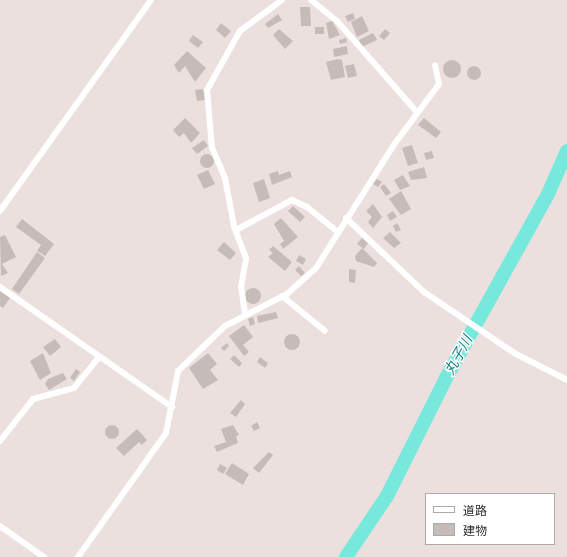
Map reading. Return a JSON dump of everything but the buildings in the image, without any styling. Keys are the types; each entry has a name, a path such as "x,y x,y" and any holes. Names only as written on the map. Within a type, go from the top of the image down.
{"street":[{"path":"0,211 151,0"},
{"path":"245,314 241,287 246,258 236,230 225,178 209,137 207,90 240,31 282,0"},
{"path":"311,0 337,21 417,112"},
{"path":"78,557 156,450 166,433 178,371 188,359 245,314 282,296 316,268 346,218 417,112 439,84 435,65"},
{"path":"236,230 292,200 307,207 338,232"},
{"path":"346,218 424,292 450,310 503,342 516,354 567,380"},
{"path":"0,287 172,408"},
{"path":"282,296 325,331"},
{"path":"1,438 33,399 74,388 99,357"},
{"path":"0,526 44,557"}],"waterway":[{"name":"丸子川","path":"346,557 387,496 446,378 548,194 567,151"}]}
